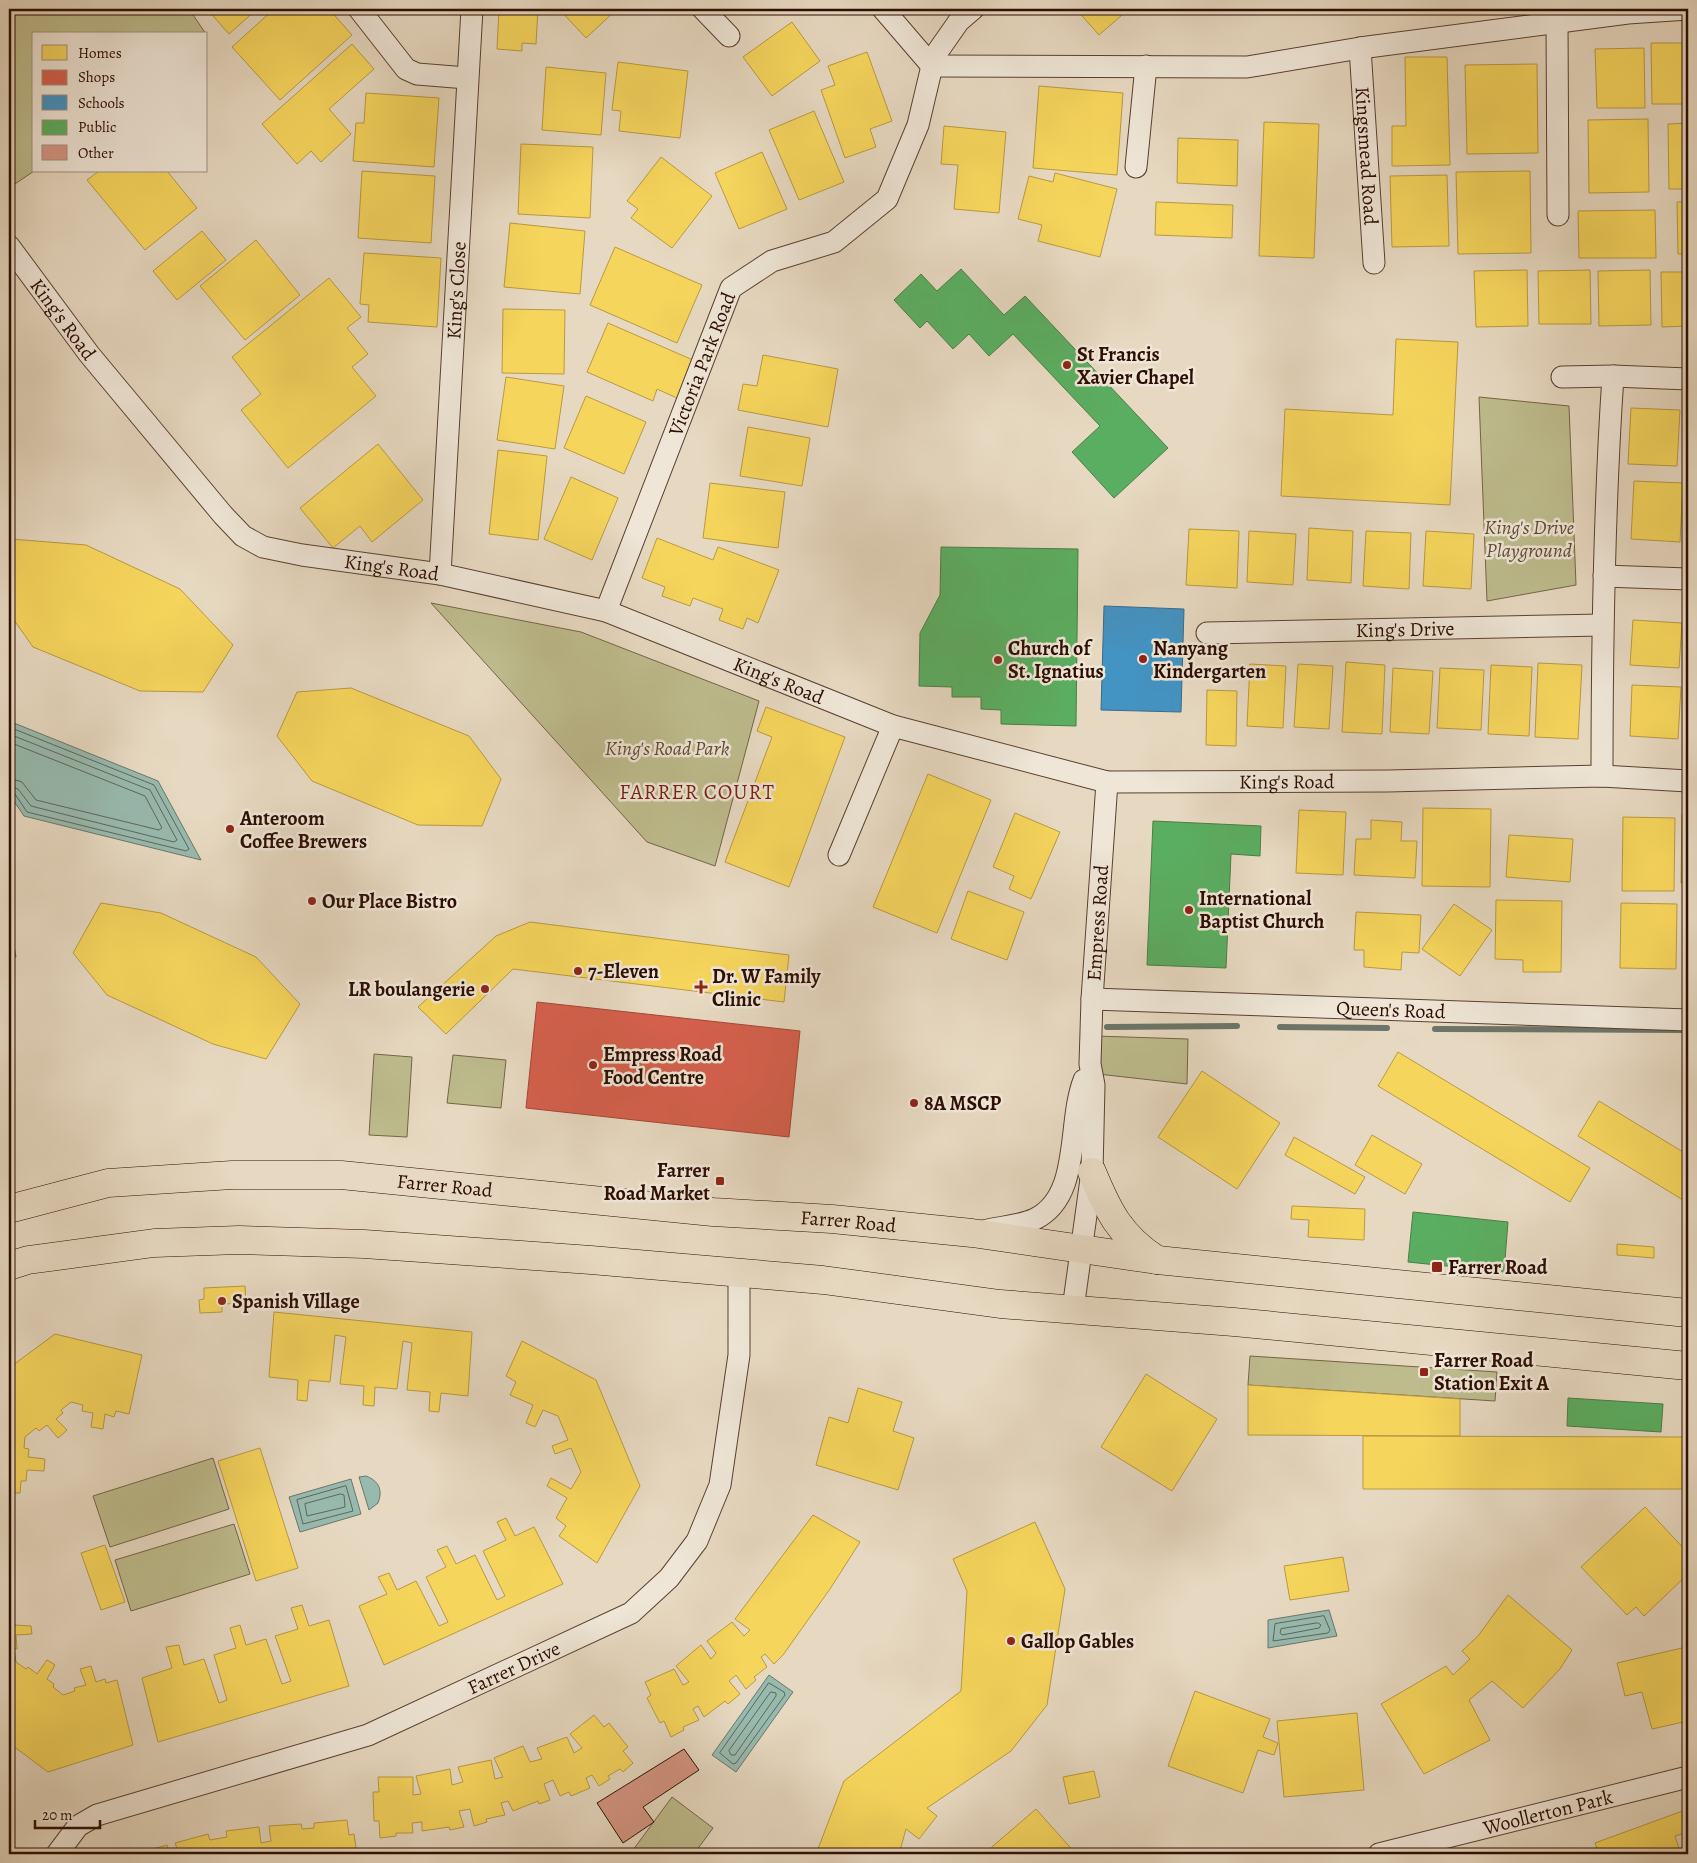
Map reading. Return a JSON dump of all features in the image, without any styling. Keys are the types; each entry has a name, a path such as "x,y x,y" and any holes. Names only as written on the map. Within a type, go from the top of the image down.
{"highway":[{"path":"1092,1172 1109,1212 1140,1248 1157,1260"},
{"name":"Farrer Road","path":"9,1209 108,1183 232,1175 341,1175 713,1212 832,1219 972,1233 1157,1260 1688,1313"},
{"path":"9,1266 28,1260 154,1243 239,1240 364,1244 823,1280 1000,1304 1234,1322 1688,1366"}],"street":[{"path":"359,9 406,69 417,74 467,78"},
{"name":"King's Close","path":"440,574 472,9"},
{"path":"703,9 729,36"},
{"path":"882,9 932,66 1247,67 1360,48 1628,11 1688,9"},
{"name":"Victoria Park Road","path":"606,611 731,288 772,262 834,242 888,199 918,124 932,66 938,51 958,21 973,9"},
{"path":"1558,22 1558,215"},
{"name":"Kingsmead Road","path":"1360,48 1374,263"},
{"path":"1136,167 1146,66"},
{"name":"King's Road","path":"9,246 89,354 243,536 264,547 302,555 440,574 606,611 893,726 1107,782 1388,781 1602,776 1688,781"},
{"path":"1602,776 1602,625 1606,479 1613,376"},
{"path":"1562,377 1688,378"},
{"path":"1604,576 1688,579"},
{"name":"King's Drive","path":"1207,633 1602,625"},
{"path":"838,855 893,726"},
{"name":"Empress Road","path":"1073,1309 1092,1172 1094,1084 1090,1064 1092,999 1107,782"},
{"name":"Queen's Road","path":"1092,999 1688,1020"},
{"name":"Empress Road","path":"972,1233 1034,1219 1051,1208 1063,1192 1082,1084 1090,1064"},
{"name":"Farrer Drive","path":"56,1854 78,1826 97,1815 368,1735 631,1613 669,1578 697,1541 720,1485 739,1355 739,1273"},
{"name":"Woollerton Park","path":"1379,1854 1688,1777"}],"green space":[{"path":"9,9 189,9 205,32 32,32 33,172 9,188"},
{"name":"King's Drive Playground","path":"1479,397 1569,406 1576,585 1487,601"},
{"name":"King's Road Park","path":"431,603 581,632 759,701 715,866 647,842"},
{"path":"9,919 16,957 9,959"},
{"path":"1095,1036 1188,1039 1187,1084 1098,1074"},
{"path":"374,1054 412,1057 407,1137 369,1135"},
{"path":"453,1055 506,1060 501,1108 447,1103"},
{"path":"1250,1356 1497,1372 1495,1401 1248,1385"},
{"path":"213,1458 229,1509 110,1547 93,1496"},
{"path":"234,1524 250,1574 131,1611 115,1560"},
{"path":"672,1797 713,1828 694,1854 630,1854"}],"water":[{"path":"9,721 158,781 201,860 24,816 9,794"},
{"path":"366,1476 377,1483 380,1490 378,1503 369,1510 359,1477"},
{"path":"351,1479 361,1514 300,1532 289,1497"},
{"path":"1329,1610 1337,1636 1268,1648 1268,1620"},
{"path":"769,1675 793,1692 736,1772 712,1755"}],"building: Homes":[{"path":"207,9 257,9 229,34"},
{"path":"274,9 283,9 286,13 291,9 329,9 352,35 280,100 232,47"},
{"path":"499,9 538,9 536,44 522,43 522,51 497,49"},
{"path":"559,9 617,9 586,38"},
{"path":"1076,9 1129,9 1099,35"},
{"path":"792,22 820,61 772,96 743,57"},
{"path":"1651,43 1688,43 1688,104 1652,104"},
{"path":"352,44 374,69 329,109 351,134 321,162 311,151 297,164 262,124"},
{"path":"1644,48 1645,108 1597,108 1595,49"},
{"path":"867,52 892,121 870,129 876,147 845,158 821,90 835,85 828,66"},
{"path":"1405,57 1447,57 1450,165 1392,166 1392,126 1406,126"},
{"path":"618,62 688,71 680,138 619,131 621,111 612,110"},
{"path":"1537,64 1538,153 1467,154 1465,65"},
{"path":"546,67 606,73 601,135 542,130"},
{"path":"1039,86 1123,93 1117,175 1033,168"},
{"path":"366,93 439,98 434,167 353,161 356,123 364,123"},
{"path":"814,111 844,182 799,200 769,130"},
{"path":"1648,119 1649,192 1589,193 1588,120"},
{"path":"1264,122 1319,124 1314,258 1259,256"},
{"path":"1688,123 1688,189 1669,189 1668,124"},
{"path":"944,126 1006,132 999,213 954,209 958,165 941,164"},
{"path":"1178,138 1238,140 1237,186 1177,183"},
{"path":"521,144 593,147 590,218 518,214"},
{"path":"762,152 787,209 739,229 715,173"},
{"path":"661,157 712,196 672,248 631,218 638,209 627,201"},
{"path":"362,171 435,176 431,243 358,238"},
{"path":"1530,171 1531,253 1458,254 1456,172"},
{"path":"98,172 168,172 197,208 145,250 87,180"},
{"path":"1055,173 1117,189 1100,257 1038,241 1042,225 1018,219 1029,176 1053,182"},
{"path":"1447,175 1449,246 1392,247 1390,176"},
{"path":"1156,202 1233,205 1232,238 1155,235"},
{"path":"1677,202 1688,202 1688,254 1678,254"},
{"path":"1655,210 1656,258 1579,258 1578,211"},
{"path":"510,223 585,231 580,294 504,287"},
{"path":"202,231 226,260 177,300 153,271"},
{"path":"256,240 300,295 245,340 200,286"},
{"path":"615,247 702,285 677,343 590,305"},
{"path":"364,253 441,258 437,327 368,322 369,305 360,304"},
{"path":"1527,270 1528,326 1476,327 1474,271"},
{"path":"1590,270 1591,324 1539,324 1538,271"},
{"path":"1650,270 1651,325 1599,326 1598,271"},
{"path":"1661,272 1688,272 1688,326 1662,327"},
{"path":"329,278 361,317 347,328 368,354 352,367 376,396 288,468 241,410 261,394 232,357"},
{"path":"503,309 565,310 564,374 502,373"},
{"path":"608,323 693,360 677,398 657,389 653,401 587,372"},
{"path":"1396,339 1458,342 1450,505 1281,496 1285,409 1393,415"},
{"path":"763,355 838,369 828,427 738,410 743,384 757,386"},
{"path":"506,377 564,386 555,449 497,440"},
{"path":"586,396 646,422 624,474 564,448"},
{"path":"1631,408 1680,410 1677,466 1628,464"},
{"path":"748,427 810,438 802,486 740,476"},
{"path":"378,444 423,500 372,542 360,526 333,548 300,508"},
{"path":"498,450 547,456 538,540 489,534"},
{"path":"571,477 618,498 592,560 544,539"},
{"path":"1634,481 1683,483 1680,542 1631,539"},
{"path":"710,483 785,492 778,548 703,538"},
{"path":"1309,528 1353,531 1351,583 1307,580"},
{"path":"1189,529 1239,531 1237,588 1186,585"},
{"path":"1249,531 1296,534 1293,585 1247,582"},
{"path":"1366,531 1411,533 1409,589 1363,586"},
{"path":"1426,531 1474,534 1471,589 1423,586"},
{"path":"657,538 713,560 718,547 779,570 758,623 747,618 743,629 719,620 723,609 693,598 690,606 662,596 665,587 642,578"},
{"path":"11,539 86,545 180,589 233,645 203,692 140,691 33,647 9,613 9,542"},
{"path":"1633,620 1682,623 1679,668 1630,665"},
{"path":"1346,662 1385,665 1382,734 1342,732"},
{"path":"1538,663 1582,665 1578,739 1535,737"},
{"path":"1250,664 1286,666 1283,728 1247,726"},
{"path":"1298,664 1333,666 1329,729 1294,727"},
{"path":"1491,665 1532,667 1529,736 1488,734"},
{"path":"1393,668 1433,671 1429,734 1390,732"},
{"path":"1440,668 1484,670 1481,730 1437,728"},
{"path":"1632,685 1681,687 1678,739 1630,736"},
{"path":"351,688 469,736 501,779 482,826 418,825 312,781 277,736 297,692"},
{"path":"1207,690 1237,691 1236,746 1206,745"},
{"path":"766,707 845,737 789,887 725,862 772,737 757,731"},
{"path":"928,774 991,800 937,933 873,907"},
{"path":"1423,808 1491,809 1490,887 1422,886"},
{"path":"1299,810 1346,812 1343,875 1296,873"},
{"path":"1015,813 1060,832 1031,899 1009,889 1014,876 993,867"},
{"path":"1682,814 1688,814 1688,883 1681,883"},
{"path":"1623,817 1675,818 1674,891 1622,891"},
{"path":"1371,820 1402,822 1401,841 1417,841 1415,878 1354,875 1356,839 1371,839"},
{"path":"1509,835 1573,839 1570,882 1506,877"},
{"path":"968,891 1024,912 1007,960 951,939"},
{"path":"1496,900 1562,901 1561,972 1523,972 1523,960 1495,959"},
{"path":"101,903 161,913 256,957 300,1004 266,1059 213,1044 107,995 73,953"},
{"path":"1621,903 1677,904 1676,969 1620,968"},
{"path":"1454,904 1492,930 1460,976 1422,949"},
{"path":"1356,912 1421,915 1419,953 1402,952 1401,970 1364,967 1364,950 1354,950"},
{"path":"1686,912 1688,912 1688,972 1686,972"},
{"path":"530,922 789,955 784,1002 513,969 446,1034 418,1007 496,936"},
{"path":"1398,1052 1590,1168 1570,1202 1378,1086"},
{"path":"1202,1071 1280,1123 1237,1189 1158,1137"},
{"path":"1599,1101 1688,1155 1688,1203 1578,1136"},
{"path":"1372,1135 1422,1164 1405,1194 1355,1165"},
{"path":"1294,1137 1365,1177 1355,1194 1285,1155"},
{"path":"1292,1206 1365,1209 1364,1240 1308,1237 1309,1220 1291,1219"},
{"path":"1617,1244 1654,1247 1654,1258 1617,1255"},
{"name":"Spanish Village","path":"245,1286 246,1303 222,1304 222,1312 200,1313 199,1300 204,1299 204,1288"},
{"path":"274,1312 472,1332 468,1396 441,1393 439,1412 429,1411 430,1392 407,1390 412,1343 403,1341 397,1389 375,1387 374,1406 363,1405 364,1386 340,1384 346,1337 335,1335 330,1382 309,1380 307,1401 297,1400 298,1380 269,1377"},
{"path":"55,1334 142,1355 129,1414 116,1411 114,1417 105,1414 103,1429 91,1427 93,1413 82,1411 83,1405 71,1402 61,1410 63,1413 56,1419 67,1430 58,1438 47,1425 39,1431 36,1428 25,1437 24,1448 29,1449 28,1457 45,1459 44,1471 27,1470 26,1481 21,1481 20,1493 9,1493 9,1368"},
{"path":"522,1341 596,1380 640,1486 597,1563 559,1536 566,1526 556,1518 567,1498 547,1486 551,1478 571,1489 581,1472 571,1448 555,1454 552,1446 568,1440 558,1416 543,1410 535,1427 526,1423 533,1405 510,1395 516,1382 506,1376"},
{"path":"1146,1374 1217,1419 1172,1491 1101,1447"},
{"path":"1248,1385 1460,1399 1460,1436 1248,1435"},
{"path":"858,1388 902,1402 893,1431 914,1438 898,1490 816,1465 829,1417 848,1423"},
{"path":"1363,1436 1688,1437 1688,1489 1363,1489"},
{"path":"260,1448 298,1568 256,1581 218,1461"},
{"path":"1645,1507 1688,1553 1688,1574 1644,1616 1636,1607 1627,1615 1581,1567"},
{"path":"813,1515 860,1542 830,1589 783,1655 774,1664 765,1654 761,1657 767,1667 754,1677 756,1680 746,1689 736,1675 729,1681 740,1694 728,1704 725,1701 704,1717 698,1706 693,1709 699,1720 683,1727 684,1730 671,1737 664,1721 660,1723 647,1698 651,1695 645,1682 674,1669 683,1685 689,1682 676,1666 701,1645 711,1659 716,1653 707,1641 732,1622 744,1636 750,1630 735,1619"},
{"path":"506,1518 515,1536 534,1527 563,1584 384,1665 359,1606 387,1594 378,1577 389,1573 397,1590 416,1581 439,1626 448,1622 426,1577 446,1567 437,1550 447,1546 456,1564 475,1555 497,1600 505,1596 483,1551 506,1540 497,1522"},
{"name":"Gallop Gables","path":"1035,1522 1065,1589 1047,1705 1011,1751 927,1808 937,1816 919,1839 906,1829 899,1854 816,1854 844,1781 961,1691 967,1591 953,1559"},
{"path":"105,1545 125,1602 101,1610 81,1553"},
{"path":"1343,1557 1349,1591 1290,1600 1284,1566"},
{"path":"1508,1595 1572,1650 1560,1669 1523,1708 1492,1681 1469,1700 1490,1740 1424,1774 1381,1704 1446,1666 1453,1675 1470,1659 1462,1651 1478,1636"},
{"path":"302,1605 309,1626 329,1620 349,1686 158,1742 142,1678 172,1668 166,1647 179,1645 184,1665 204,1659 219,1703 227,1700 214,1655 236,1648 230,1628 240,1625 246,1645 266,1639 282,1684 291,1681 275,1636 298,1629 291,1608"},
{"path":"9,1608 10,1617 13,1616 15,1625 31,1626 32,1634 16,1635 17,1649 14,1648 16,1662 26,1669 28,1667 37,1674 47,1660 55,1665 47,1679 63,1695 75,1691 74,1688 86,1685 80,1669 91,1666 96,1682 105,1679 106,1683 117,1680 133,1745 48,1772 9,1743"},
{"path":"1682,1648 1688,1673 1688,1721 1652,1729 1642,1692 1625,1696 1617,1663"},
{"path":"1195,1691 1270,1719 1263,1737 1278,1743 1274,1755 1258,1750 1243,1793 1168,1766"},
{"path":"1357,1713 1364,1790 1284,1797 1277,1721"},
{"path":"594,1715 604,1727 609,1723 628,1747 623,1751 633,1763 623,1772 620,1769 608,1776 610,1779 599,1786 592,1775 586,1778 590,1788 571,1796 569,1792 560,1796 553,1780 544,1784 550,1800 539,1804 538,1801 513,1811 508,1801 501,1803 505,1815 486,1819 487,1822 474,1826 470,1809 459,1811 464,1827 450,1830 449,1827 422,1831 422,1822 412,1823 413,1833 396,1833 396,1836 380,1838 379,1821 374,1821 373,1792 379,1792 378,1777 413,1777 413,1795 421,1794 416,1776 450,1769 452,1785 463,1782 458,1767 491,1760 495,1779 503,1777 494,1758 523,1746 530,1762 542,1759 537,1748 567,1737 574,1753 582,1748 570,1734"},
{"path":"1094,1771 1100,1797 1069,1804 1063,1777"},
{"path":"1036,1809 1076,1854 987,1854 993,1846"},
{"path":"1688,1809 1688,1832 1675,1836 1681,1854 1599,1854 1595,1843"},
{"path":"347,1820 349,1835 354,1834 357,1854 179,1854 175,1843 208,1834 210,1840 227,1837 226,1831 259,1827 261,1843 271,1841 269,1826 301,1824 302,1829 314,1828 314,1823"},
{"path":"167,1845 170,1854 135,1854"}],"building: Shops":[{"path":"537,1002 800,1031 789,1137 526,1108"}],"building: Schools":[{"name":"Nanyang Kindergarten","path":"1104,606 1184,609 1181,712 1101,710"}],"building: Public":[{"path":"961,269 1004,315 1025,296 1168,448 1114,498 1072,452 1100,426 1013,334 989,356 969,334 953,349 927,321 920,328 894,300 921,274 937,291"},
{"name":"Church of St. Ignatius","path":"941,547 1078,549 1076,726 1001,724 1001,710 981,709 981,697 952,697 952,687 919,686 920,633 940,595"},
{"name":"International Baptist Church","path":"1153,821 1261,826 1260,856 1231,854 1226,968 1147,965"},
{"path":"1413,1212 1508,1222 1504,1272 1408,1262"},
{"path":"1568,1398 1663,1404 1661,1432 1567,1426"}],"building: Other":[{"path":"684,1749 699,1770 643,1807 654,1822 623,1843 597,1803"}],"waterway":[{"path":"1107,1027 1237,1026"},
{"path":"1280,1027 1387,1028"},
{"path":"1435,1029 1686,1030"}],"place":[{"name":"St Francis Xavier Chapel","path":"1067,365"},
{"name":"Nanyang Kindergarten","path":"1143,659"},
{"name":"Church of St. Ignatius","path":"998,660"},
{"name":"Anteroom Coffee Brewers","path":"230,829"},
{"name":"Our Place Bistro","path":"312,901"},
{"name":"International Baptist Church","path":"1189,910"},
{"name":"7-Eleven","path":"578,971"},
{"name":"Dr. W Family Clinic","path":"701,987"},
{"name":"LR boulangerie","path":"485,989"},
{"name":"Empress Road Food Centre","path":"593,1065"},
{"name":"8A MSCP","path":"914,1103"},
{"name":"Farrer Road Market","path":"720,1181"},
{"name":"Farrer Road","path":"1437,1267"},
{"name":"Spanish Village","path":"222,1301"},
{"name":"Farrer Road Station Exit A","path":"1424,1372"},
{"name":"Gallop Gables","path":"1011,1641"}],"district":[{"name":"FARRER COURT","path":"697,792"}]}
